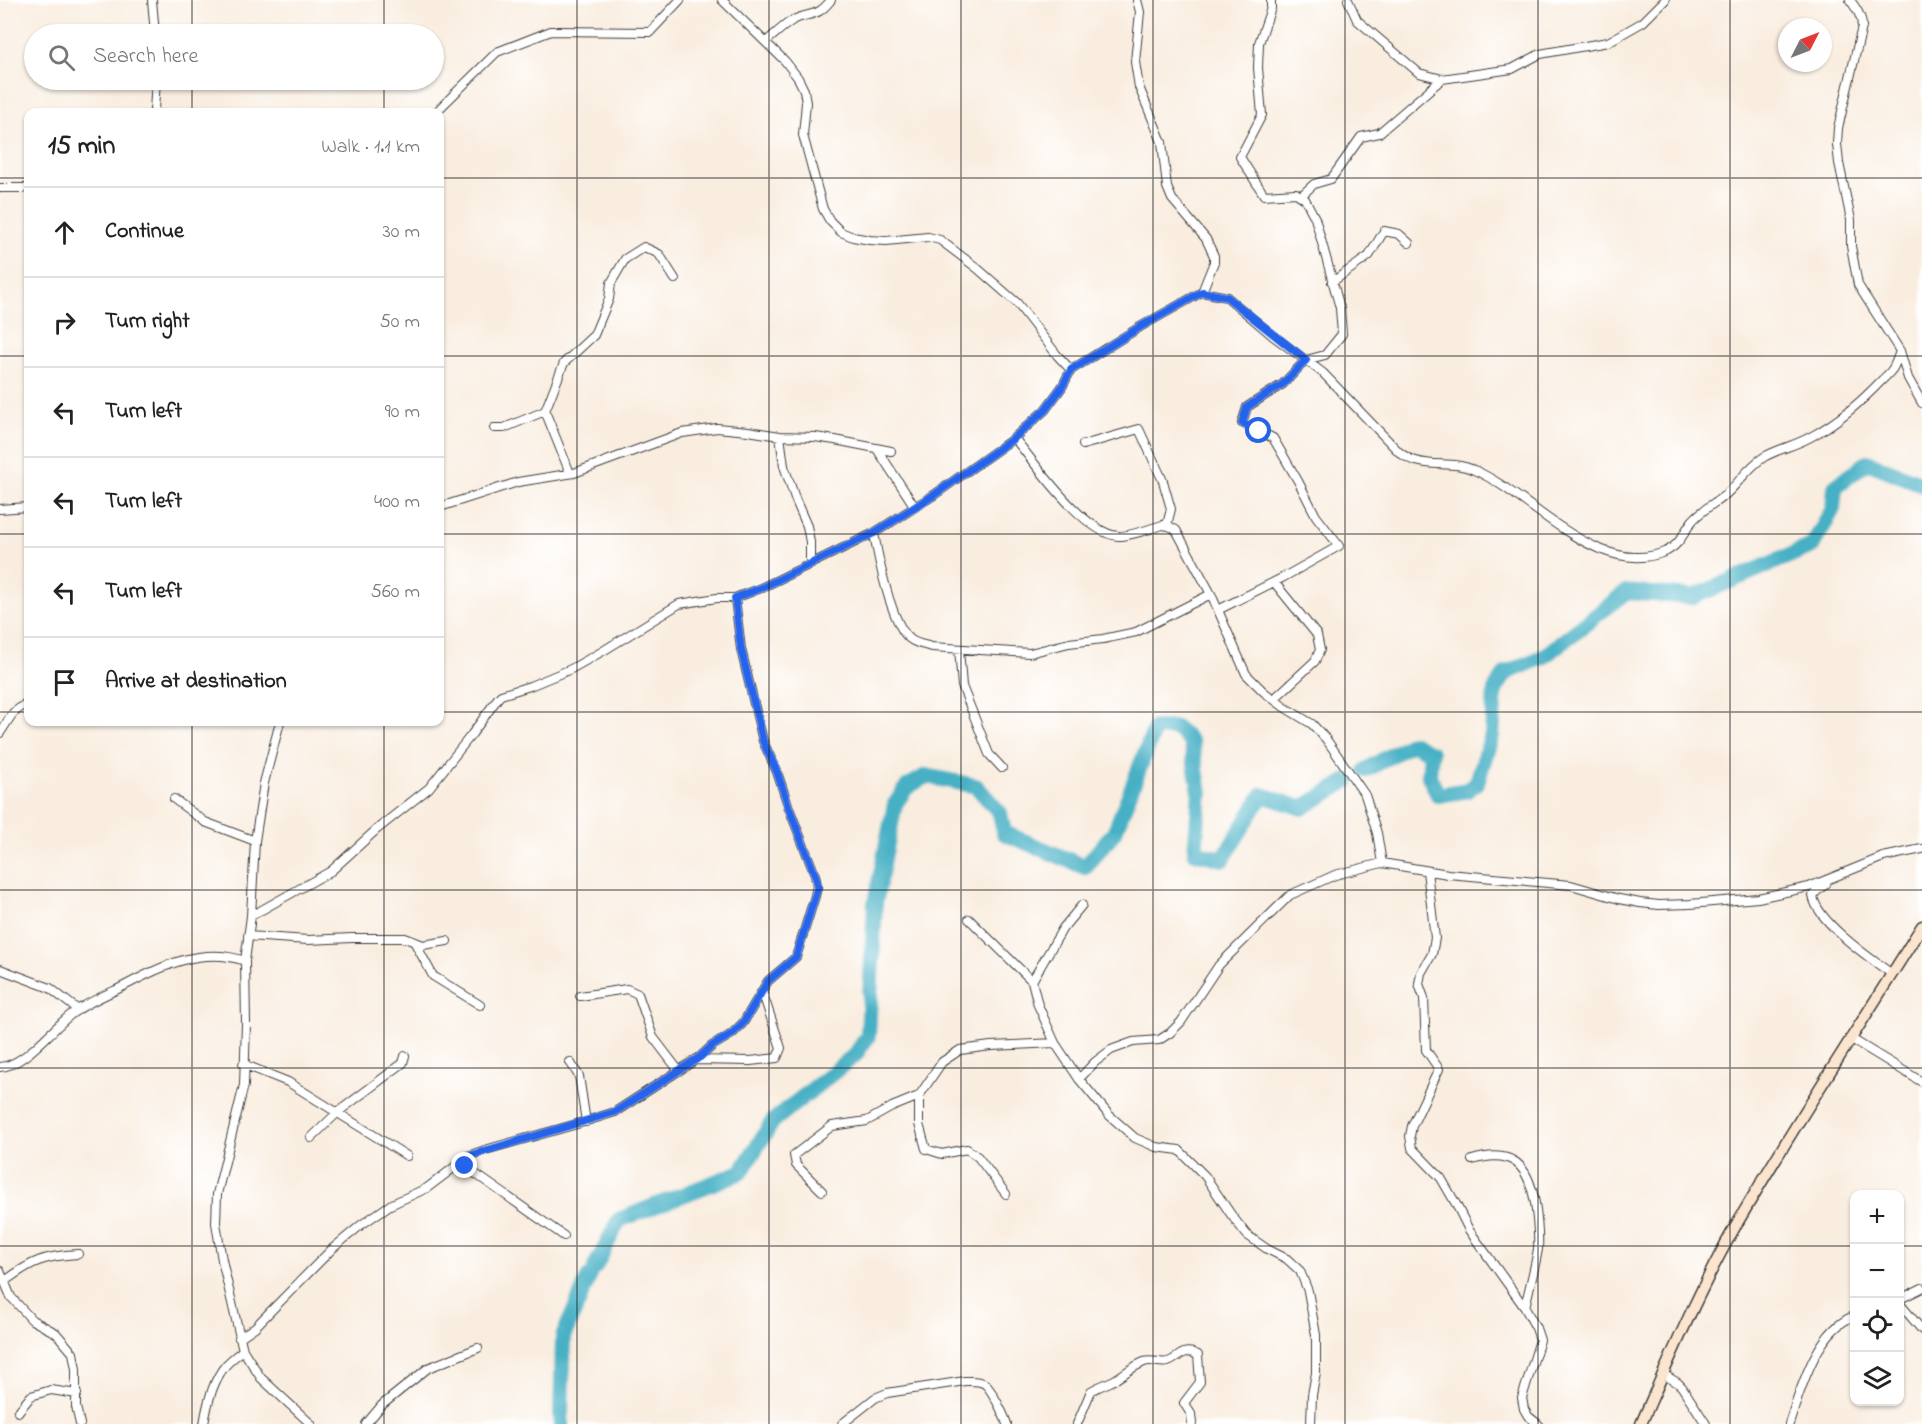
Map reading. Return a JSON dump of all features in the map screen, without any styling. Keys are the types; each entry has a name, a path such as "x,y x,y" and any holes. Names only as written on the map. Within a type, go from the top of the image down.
{"main road":[{"path":"1641,1424 1690,1316 1735,1228 1850,1038 1922,926"}],"street":[{"path":"152,0 155,24"},
{"path":"440,108 497,52 551,31 650,32 680,0"},
{"path":"722,0 785,61 804,90 806,104 803,135 823,209 830,221 841,232 870,240 928,237 940,240 1017,303 1071,370"},
{"path":"766,42 792,21 818,14 831,0"},
{"path":"251,916 331,871 376,830 429,788 501,695 571,669 679,604 717,598 735,598 761,588 874,533 1014,438 1045,410 1071,370 1202,292 1214,262 1214,256 1206,239 1172,199 1167,187 1162,142 1139,87 1136,62 1140,12 1137,0"},
{"path":"1218,610 1339,546 1316,516 1273,438 1242,423 1247,407 1283,384 1306,360 1325,355 1341,334 1340,308 1315,218 1305,198 1296,193 1264,195 1240,157 1262,115 1257,69 1259,43 1271,8 1271,0"},
{"path":"1348,0 1357,20 1411,66 1419,72 1442,79 1512,69 1540,54 1608,42 1643,22 1665,0"},
{"path":"1850,0 1862,20 1862,27 1838,128 1837,144 1851,220 1851,246 1858,285 1900,351 1908,378 1922,403"},
{"path":"1301,196 1314,184 1331,179 1361,137 1379,133 1442,79"},
{"path":"154,108 155,90"},
{"path":"0,188 24,188"},
{"path":"1332,282 1369,256 1384,231 1399,234 1409,243"},
{"path":"570,473 545,411 564,363 594,335 609,299 611,283 625,259 644,247 659,254 675,279"},
{"path":"1202,292 1227,297 1323,373 1400,453 1413,461 1426,464 1457,465 1473,469 1567,531 1589,544 1617,555 1656,554 1674,546 1696,517 1726,494 1756,463 1814,435 1864,400 1893,369 1900,351"},
{"path":"494,428 504,429 545,411"},
{"path":"444,506 518,482 570,473 682,433 717,428 780,436 815,437 891,451"},
{"path":"1083,445 1139,429 1163,481 1171,509 1167,525"},
{"path":"780,436 784,466 807,526 810,564"},
{"path":"1014,438 1054,488 1092,526 1119,537 1163,525 1176,530 1211,594 1246,674 1274,699 1312,724 1326,739 1365,795 1377,833 1383,863"},
{"path":"877,449 915,507"},
{"path":"0,509 24,507"},
{"path":"874,533 879,564 893,612 908,638 917,644 1030,653 1069,643 1136,632 1211,594"},
{"path":"1274,582 1317,635 1320,650 1315,661 1274,699"},
{"path":"239,1338 255,1327 332,1249 361,1225 390,1205 427,1188 468,1156 615,1112 680,1071 712,1046 732,1034 743,1023 768,981 796,957 818,886 777,772 763,741 741,649 735,598"},
{"path":"959,649 962,686 989,754 1002,768"},
{"path":"0,733 12,713 24,705"},
{"path":"279,726 264,783 255,841 251,916 245,962 244,1085 217,1194 216,1223 243,1350 261,1378 311,1424"},
{"path":"174,799 206,822 255,841"},
{"path":"1079,1079 1095,1062 1111,1050 1133,1042 1160,1040 1170,1033 1181,1022 1219,965 1290,895 1335,875 1383,863 1427,871 1571,885 1619,899 1659,905 1728,902 1809,887 1883,856 1922,849"},
{"path":"1427,871 1435,938 1432,954 1420,973 1419,984 1424,998 1426,1050 1439,1069 1412,1126 1410,1136 1412,1148 1441,1178 1469,1230 1525,1308 1540,1340 1522,1398 1528,1416 1538,1424"},
{"path":"1837,877 1817,891 1813,896 1814,902 1833,926 1868,957 1892,974"},
{"path":"1032,981 1063,928 1082,905"},
{"path":"969,919 1032,981 1038,1005 1055,1043 1079,1079 1109,1115 1135,1138 1156,1147 1179,1150 1205,1176 1247,1235 1287,1259 1300,1271 1308,1291 1316,1335 1316,1373 1312,1395 1311,1424"},
{"path":"248,936 308,940 405,938 423,945 447,941"},
{"path":"415,943 432,976 480,1005"},
{"path":"0,1067 6,1067 23,1058 78,1010 151,972 186,958 230,956 245,962"},
{"path":"0,969 50,988 78,1010"},
{"path":"580,996 627,988 638,994 653,1037 680,1071"},
{"path":"694,1060 750,1061 777,1058 781,1048 762,991"},
{"path":"1850,1038 1922,1082"},
{"path":"822,1191 796,1165 794,1155 832,1126 867,1122 892,1107 919,1096 942,1062 960,1050 1055,1043"},
{"path":"311,1138 338,1112 403,1062 405,1056"},
{"path":"570,1062 579,1076 586,1122"},
{"path":"243,1064 288,1082 407,1156"},
{"path":"919,1096 919,1124 926,1149 942,1154 967,1149 978,1157 1006,1194"},
{"path":"1472,1160 1485,1156 1500,1156 1516,1162 1532,1183 1537,1217 1538,1248 1525,1308"},
{"path":"460,1163 564,1236"},
{"path":"5,1281 26,1265 52,1256 78,1254"},
{"path":"0,1271 11,1297 32,1320 56,1334 73,1353 80,1424"},
{"path":"1901,1298 1922,1288"},
{"path":"1904,1310 1922,1330"},
{"path":"1789,1424 1819,1348 1832,1330 1850,1318"},
{"path":"366,1424 382,1406 428,1368 478,1348"},
{"path":"204,1424 207,1406 216,1383 225,1366 243,1350"},
{"path":"1077,1424 1091,1391 1144,1362 1167,1362 1180,1353 1189,1352 1198,1355 1200,1382 1184,1403 1191,1413 1192,1424"},
{"path":"1663,1374 1682,1387 1706,1424"},
{"path":"842,1424 875,1398 887,1393 977,1381 989,1389 1007,1424"},
{"path":"18,1412 31,1396 51,1390 76,1394"}],"waterway":[{"path":"1366,770 1412,743 1431,753 1429,776 1438,795 1468,790 1477,782 1492,735 1495,690 1506,673 1543,657 1626,592 1693,597 1812,546 1833,509 1835,487 1867,462 1922,484"},
{"path":"595,1267 619,1220 741,1172 773,1121 855,1055 868,1036 875,903 895,804 907,787 926,776 976,786 1000,813 1004,833 1085,867 1115,831 1155,728 1176,728 1191,742 1200,792 1195,852 1223,859 1262,795 1302,808 1347,781"},
{"path":"562,1424 563,1337 589,1277"}],"route":[{"path":"465,1166 460,1163 468,1156 615,1112 638,1098 732,1034 743,1023 768,981 796,957 818,886 777,772 763,741 741,649 735,598 761,588 874,533 934,495 1014,438 1045,410 1071,370 1202,292 1227,297 1273,336 1306,360 1283,384 1247,407 1242,423 1259,431"}]}
